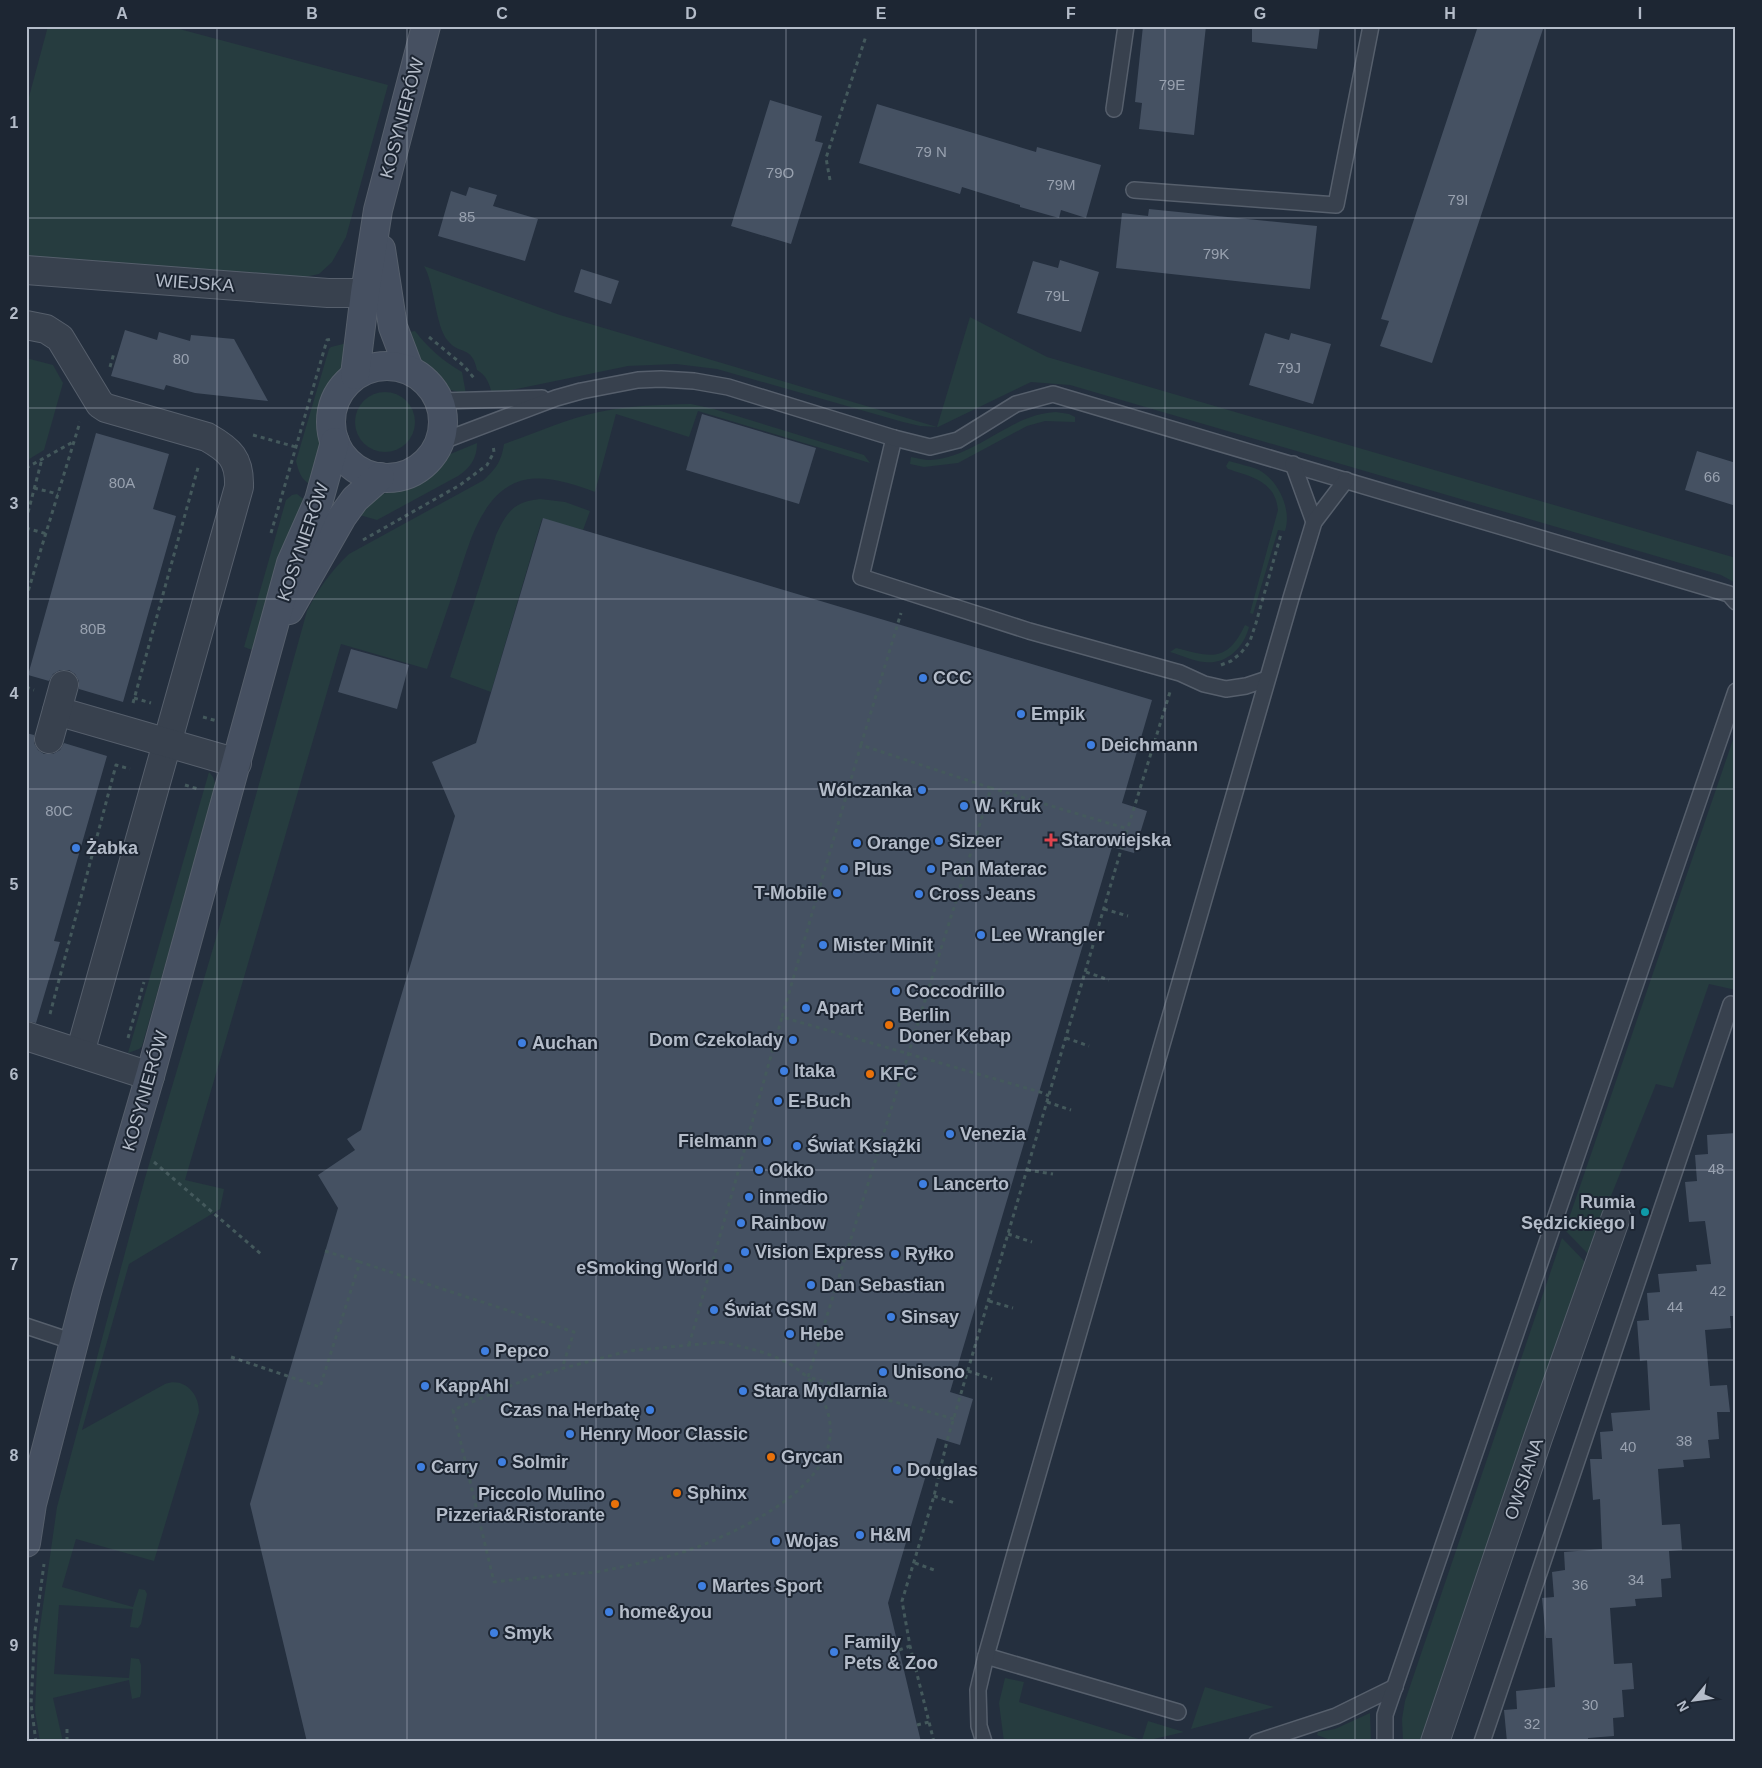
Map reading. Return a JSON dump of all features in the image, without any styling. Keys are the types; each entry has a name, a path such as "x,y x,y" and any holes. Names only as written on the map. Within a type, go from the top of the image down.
{"main road":[{"name":"KOSYNIERÓW","path":"355,375 378,210 426,26"},
{"name":"KOSYNIERÓW","path":"378,210 381,258 393,327 408,370"},
{"path":"390,365 408,370 422,377 440,401 443,429 440,442 430,458 416,470 398,477 380,477 366,474 353,466 343,456 335,442 331,424 333,406 342,388 355,375 372,367 390,365"},
{"name":"KOSYNIERÓW","path":"26,1543 32,1504 87,1292 150,1076 291,563 319,500 335,442"},
{"name":"KOSYNIERÓW","path":"271,641 342,517 355,499 380,477"}],"street":[{"name":"WIEJSKA","path":"26,270 318,292 365,293"},
{"path":"26,325 46,329 60,338 100,404 106,408 207,438 222,446 228,452 234,459 239,472 239,487 80,1054"},
{"path":"49,739 64,685"},
{"path":"57,711 237,763"},
{"path":"26,1036 150,1076"},
{"name":"OWSIANA","path":"1435,1742 1538,1438 1616,1217"}],"lane":[{"path":"1114,109 1126,26"},
{"path":"1134,190 1336,204 1371,26"},
{"path":"440,442 556,398 598,387 638,380 694,381 738,390 894,438 930,447 958,440 1016,404 1053,394 1729,594 1736,602"},
{"path":"440,401 556,398"},
{"path":"894,438 861,577 1029,631 1180,673 1226,690 1267,679"},
{"path":"1293,464 1314,522"},
{"path":"984,1742 979,1726 978,1690 986,1656 1267,679 1314,522 1346,480"},
{"path":"1385,1742 1385,1715 1736,691"},
{"path":"1482,1742 1730,1004"},
{"path":"26,1326 74,1342"},
{"path":"986,1656 1178,1712"},
{"path":"1257,1742 1336,1716 1395,1687"}],"path":[{"path":"830,180 826,158 866,36"},
{"path":"287,478 327,340"},
{"path":"26,598 47,534 73,441 82,417"},
{"path":"26,468 73,441"},
{"path":"26,520 42,459"},
{"path":"132,708 200,461"},
{"path":"34,488 58,494"},
{"path":"26,528 47,534"},
{"path":"688,1345 901,612"},
{"path":"861,745 991,788 1128,829"},
{"path":"49,1016 116,765 135,771"},
{"path":"808,1377 991,788"},
{"path":"934,1742 910,1646 902,1601 915,1563 954,1419 1135,807"},
{"path":"1104,910 1128,916"},
{"path":"1086,972 1109,980"},
{"path":"782,1017 1049,1096"},
{"path":"1066,1038 1089,1046"},
{"path":"1047,1102 1071,1110"},
{"path":"152,1159 261,1254"},
{"path":"1027,1170 1053,1174"},
{"path":"1008,1234 1032,1242"},
{"path":"325,1251 574,1332 562,1368"},
{"path":"231,1357 320,1387 360,1262"},
{"path":"989,1301 1013,1308"},
{"path":"808,1377 822,1398 830,1422 828,1447 819,1468 796,1492 763,1515 709,1542 657,1559 605,1571 494,1582 453,1410 534,1376 628,1350 721,1342 751,1348 787,1362 808,1377 954,1419"},
{"path":"968,1371 992,1379"},
{"path":"934,1496 955,1503"},
{"path":"915,1563 934,1570"},
{"path":"899,1650 910,1646"},
{"path":"917,1725 929,1722"},
{"path":"67,1729 67,1742"}],"green space":[{"path":"48,26 168,26 388,85 346,237 332,262 319,274 286,281 26,261 26,108"},
{"path":"424,266 560,315 937,427 903,422 717,369 676,364 628,366 492,394 487,380 477,370 472,357 452,345 444,334 440,326 431,284"},
{"path":"970,317 1047,357 1736,558 1736,583 1721,575 1070,385 1031,382 937,427"},
{"path":"415,331 436,354 462,372 466,394 443,388 417,361 403,333"},
{"path":"351,342 347,362 323,397 319,410 321,440 311,485 301,475 296,461 329,349"},
{"path":"26,358 53,365 63,383 44,450 26,461"},
{"path":"385,392 402,397 410,405 415,422 410,439 402,447 385,452 368,447 360,439 355,422 360,405 368,397"},
{"path":"691,404 714,409 864,455 870,463 698,411 689,437 616,414 595,492 564,482 532,479 511,485 489,505 468,547 427,669 341,644 185,1180 224,1189 220,1209 129,1264 82,1430 165,1384 172,1382 189,1388 198,1405 199,1412 154,1561 76,1539 62,1587 133,1607 139,1589 145,1590 147,1594 141,1624 138,1628 130,1627 133,1609 59,1605 54,1674 129,1678 131,1658 139,1659 141,1665 140,1697 132,1699 129,1680 53,1698 63,1742 40,1742 35,1711 38,1641 57,1507 145,1178 219,928 307,611 325,581 349,554 484,480 498,464 504,444 563,422 599,412 656,405"},
{"path":"1056,412 1075,417 1075,422 1045,421 1027,426 958,463 924,467 910,464 911,457 930,460 963,452 1024,420"},
{"path":"477,443 476,454 472,462 458,476 377,520 356,514 373,497 402,488 423,478 432,471 443,457"},
{"path":"1229,461 1259,470 1266,475 1278,489 1287,514 1285,531 1278,530 1253,614 1250,613 1278,510 1276,500 1267,486 1254,478 1228,469 1226,466"},
{"path":"297,494 306,501 255,651 244,647 286,500 292,495"},
{"path":"540,499 565,502 590,511 583,530 542,519 491,692 450,677 500,527 508,514 517,506 531,500"},
{"path":"1245,625 1249,627 1239,648 1220,661 1200,661 1170,652 1176,648 1199,654 1217,654 1232,646"},
{"path":"1736,731 1736,990 1709,984 1673,1088 1656,1084 1611,1196 1590,1256 1565,1230"},
{"path":"209,772 216,786 142,1046 128,1053"},
{"path":"1562,1238 1587,1264 1423,1742 1403,1742 1402,1719 1405,1701"},
{"path":"1005,1678 1024,1682 1019,1702 1142,1740 1148,1721 1184,1732 1141,1742 1076,1742 1075,1740 1068,1742 1004,1742 999,1703"},
{"path":"1205,1687 1274,1707 1191,1729"},
{"path":"1370,1713 1371,1742 1336,1742 1317,1735 1318,1732 1335,1729"}],"building":[{"path":"1143,26 1206,26 1194,135 1139,129 1142,103 1135,102"},
{"path":"1252,26 1320,26 1317,49 1252,42"},
{"path":"1478,26 1544,26 1432,363 1380,346 1389,321 1381,319"},
{"path":"770,100 822,116 815,141 823,143 791,244 731,226"},
{"path":"877,104 1036,152 1037,147 1101,165 1086,218 1061,210 1059,218 962,187 960,194 859,163"},
{"path":"469,187 497,195 493,206 538,219 525,261 438,236 451,191 466,196"},
{"path":"1149,209 1317,226 1310,289 1116,268 1122,213 1148,216"},
{"path":"1060,260 1099,272 1081,332 1017,313 1033,261 1058,268"},
{"path":"581,269 619,281 611,304 574,292"},
{"path":"125,330 157,340 159,332 190,341 191,335 234,339 268,401 195,393 166,385 164,390 111,376"},
{"path":"1265,333 1289,340 1291,333 1331,344 1313,404 1249,385"},
{"path":"702,414 816,448 799,504 686,470"},
{"path":"96,433 169,454 153,509 176,516 123,702 79,689 79,681 75,674 69,670 60,670 53,674 49,681 28,675"},
{"path":"1697,451 1736,463 1736,506 1685,490"},
{"path":"543,518 1152,700 1122,803 1147,811 1134,853 1112,847 950,1392 973,1399 960,1445 937,1438 888,1603 921,1742 307,1742 250,1504 338,1208 318,1175 355,1150 347,1139 361,1130 455,816 432,762 476,743"},
{"path":"351,649 409,665 397,709 338,692"},
{"path":"26,733 34,735 34,743 38,750 44,754 53,754 60,750 64,743 107,756 54,941 60,942 36,1023 26,1021"},
{"path":"1736,1133 1736,1316 1730,1316 1731,1328 1705,1330 1710,1386 1727,1385 1730,1412 1717,1412 1719,1439 1708,1440 1710,1458 1683,1460 1684,1467 1658,1469 1662,1525 1680,1524 1682,1550 1669,1551 1671,1578 1661,1579 1662,1597 1635,1599 1636,1606 1610,1608 1614,1664 1632,1663 1634,1689 1622,1690 1624,1717 1613,1718 1614,1736 1588,1738 1588,1742 1507,1742 1504,1710 1517,1709 1516,1691 1555,1687 1552,1638 1546,1638 1542,1598 1554,1597 1552,1572 1565,1570 1564,1552 1602,1549 1600,1499 1593,1500 1590,1459 1602,1459 1600,1432 1613,1431 1611,1413 1650,1410 1647,1360 1640,1361 1637,1321 1649,1320 1647,1293 1660,1292 1658,1274 1697,1271 1696,1265 1711,1264 1705,1221 1689,1222 1685,1182 1697,1181 1695,1155 1708,1154 1707,1135"}],"place":[{"name":"CCC","path":"923,678"},
{"name":"Empik","path":"1021,714"},
{"name":"Deichmann","path":"1091,745"},
{"name":"Wólczanka","path":"922,790"},
{"name":"W. Kruk","path":"964,806"},
{"name":"Starowiejska","path":"1051,840"},
{"name":"Sizeer","path":"939,841"},
{"name":"Orange","path":"857,843"},
{"name":"Żabka","path":"76,848"},
{"name":"Plus","path":"844,869"},
{"name":"Pan Materac","path":"931,869"},
{"name":"T-Mobile","path":"837,893"},
{"name":"Cross Jeans","path":"919,894"},
{"name":"Lee Wrangler","path":"981,935"},
{"name":"Mister Minit","path":"823,945"},
{"name":"Coccodrillo","path":"896,991"},
{"name":"Apart","path":"806,1008"},
{"name":"Berlin Doner Kebap","path":"889,1025"},
{"name":"Dom Czekolady","path":"793,1040"},
{"name":"Auchan","path":"522,1043"},
{"name":"Itaka","path":"784,1071"},
{"name":"KFC","path":"870,1074"},
{"name":"E-Buch","path":"778,1101"},
{"name":"Venezia","path":"950,1134"},
{"name":"Fielmann","path":"767,1141"},
{"name":"Świat Książki","path":"797,1146"},
{"name":"Okko","path":"759,1170"},
{"name":"Lancerto","path":"923,1184"},
{"name":"inmedio","path":"749,1197"},
{"name":"Rumia Sędzickiego I","path":"1645,1212"},
{"name":"Rainbow","path":"741,1223"},
{"name":"Vision Express","path":"745,1252"},
{"name":"Ryłko","path":"895,1254"},
{"name":"eSmoking World","path":"728,1268"},
{"name":"Dan Sebastian","path":"811,1285"},
{"name":"Świat GSM","path":"714,1310"},
{"name":"Sinsay","path":"891,1317"},
{"name":"Hebe","path":"790,1334"},
{"name":"Pepco","path":"485,1351"},
{"name":"Unisono","path":"883,1372"},
{"name":"KappAhl","path":"425,1386"},
{"name":"Stara Mydlarnia","path":"743,1391"},
{"name":"Czas na Herbatę","path":"650,1410"},
{"name":"Henry Moor Classic","path":"570,1434"},
{"name":"Grycan","path":"771,1457"},
{"name":"Solmir","path":"502,1462"},
{"name":"Carry","path":"421,1467"},
{"name":"Douglas","path":"897,1470"},
{"name":"Sphinx","path":"677,1493"},
{"name":"Piccolo Mulino Pizzeria&Ristorante","path":"615,1504"},
{"name":"H&M","path":"860,1535"},
{"name":"Wojas","path":"776,1541"},
{"name":"Martes Sport","path":"702,1586"},
{"name":"home&you","path":"609,1612"},
{"name":"Smyk","path":"494,1633"},
{"name":"Family Pets & Zoo","path":"834,1652"}]}
